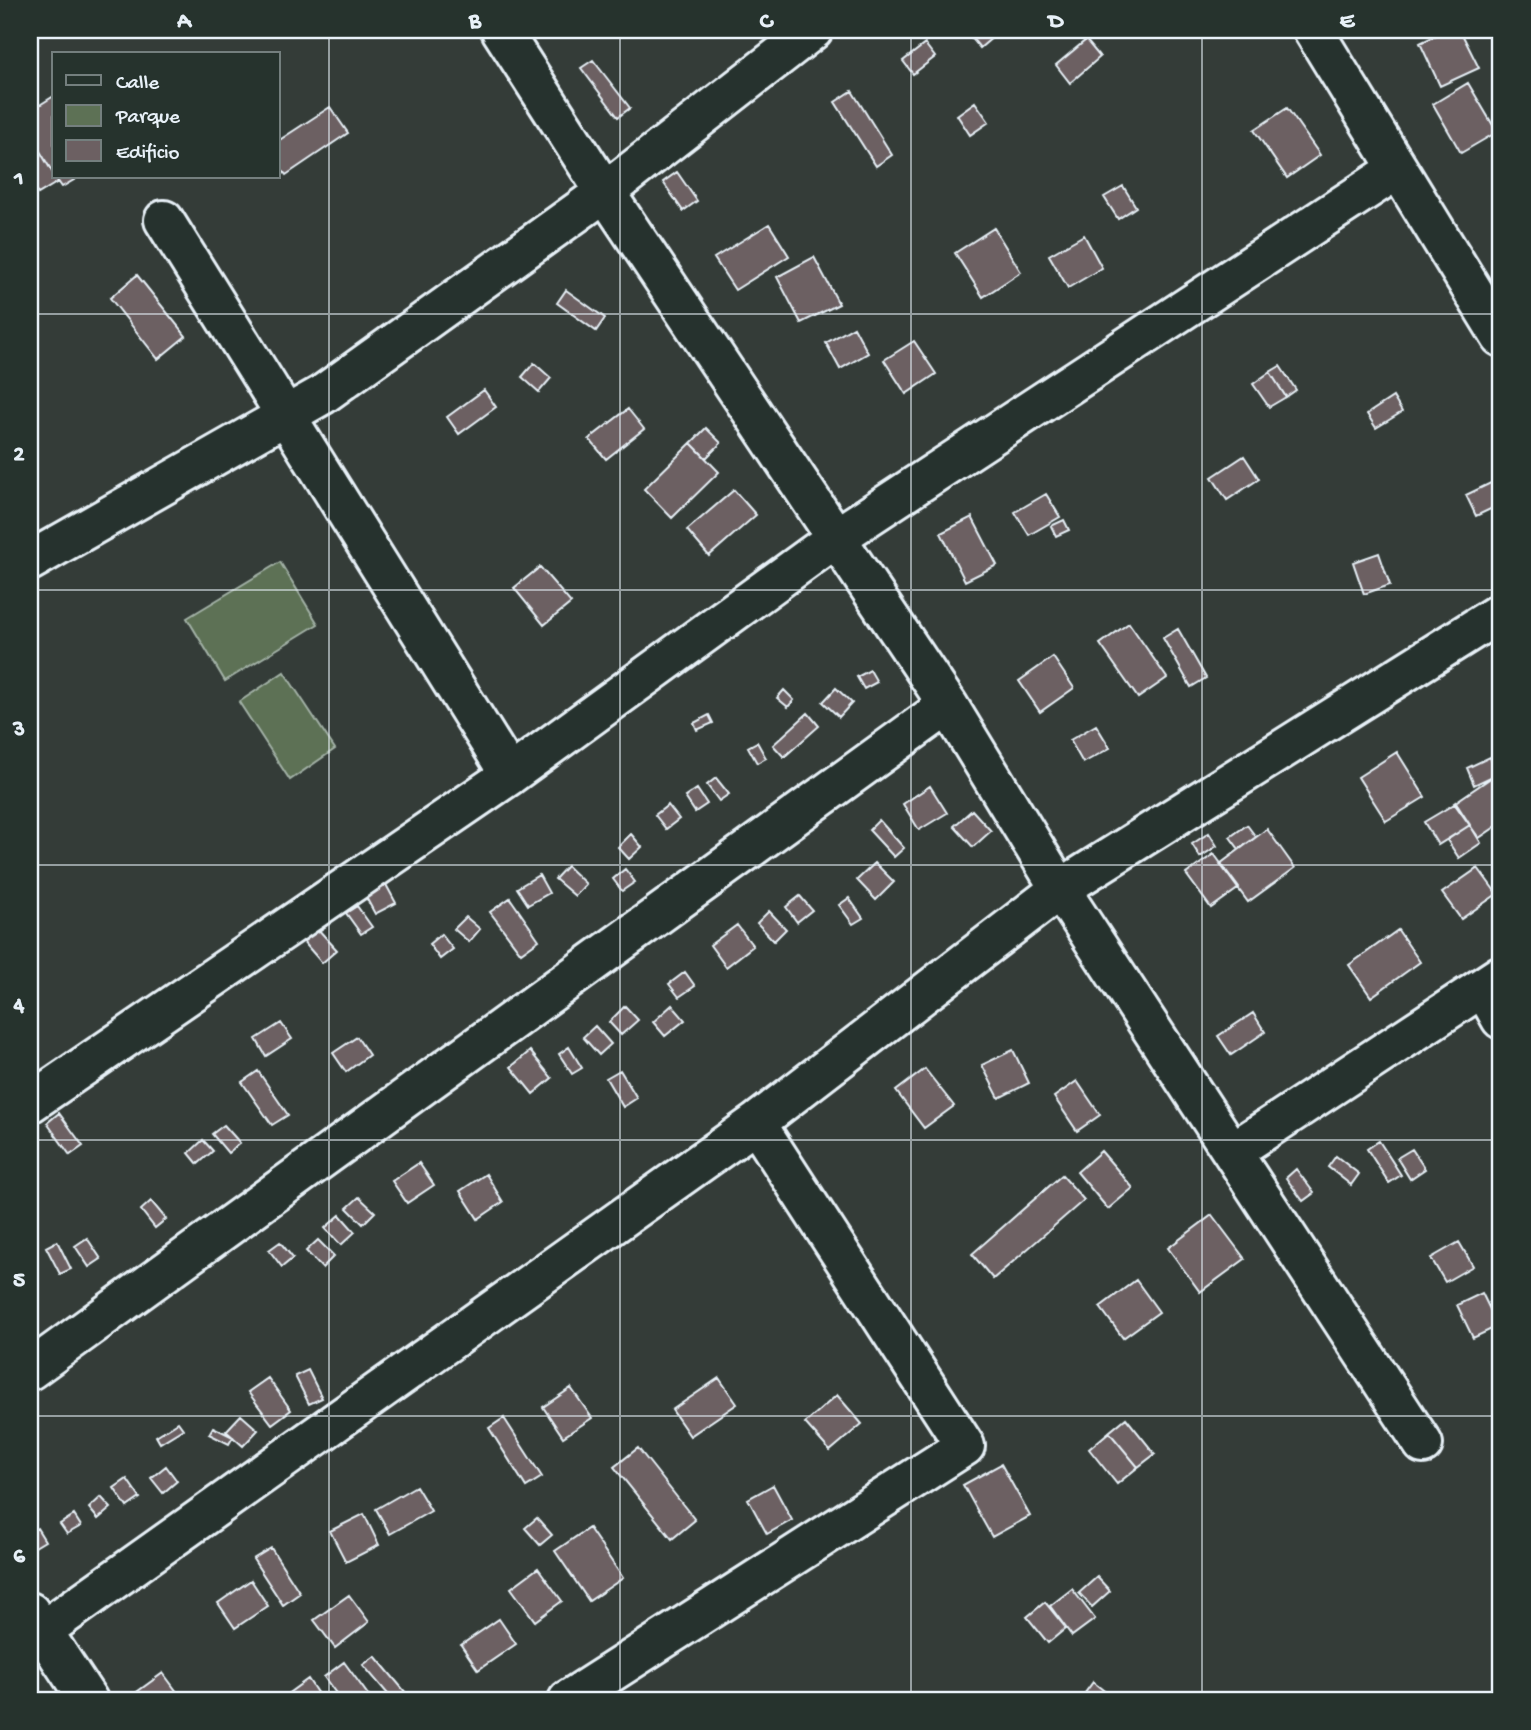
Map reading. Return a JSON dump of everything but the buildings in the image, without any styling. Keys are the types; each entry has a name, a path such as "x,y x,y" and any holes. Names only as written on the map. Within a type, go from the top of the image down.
{"street":[{"path":"501,30 605,192 948,705 1060,889 1423,1444"},
{"path":"30,561 323,395 605,192 813,30"},
{"path":"1313,30 1501,337"},
{"path":"30,1103 510,775 837,537 1398,169"},
{"path":"164,220 510,775"},
{"path":"88,1700 36,1622 756,1123 1060,889 1501,612"},
{"path":"30,1370 948,705"},
{"path":"1232,1152 1495,994"},
{"path":"568,1700 965,1446 756,1123"}],"green space":[{"path":"280,562 318,624 225,681 187,618"},
{"path":"284,672 335,749 290,780 239,702"}]}
